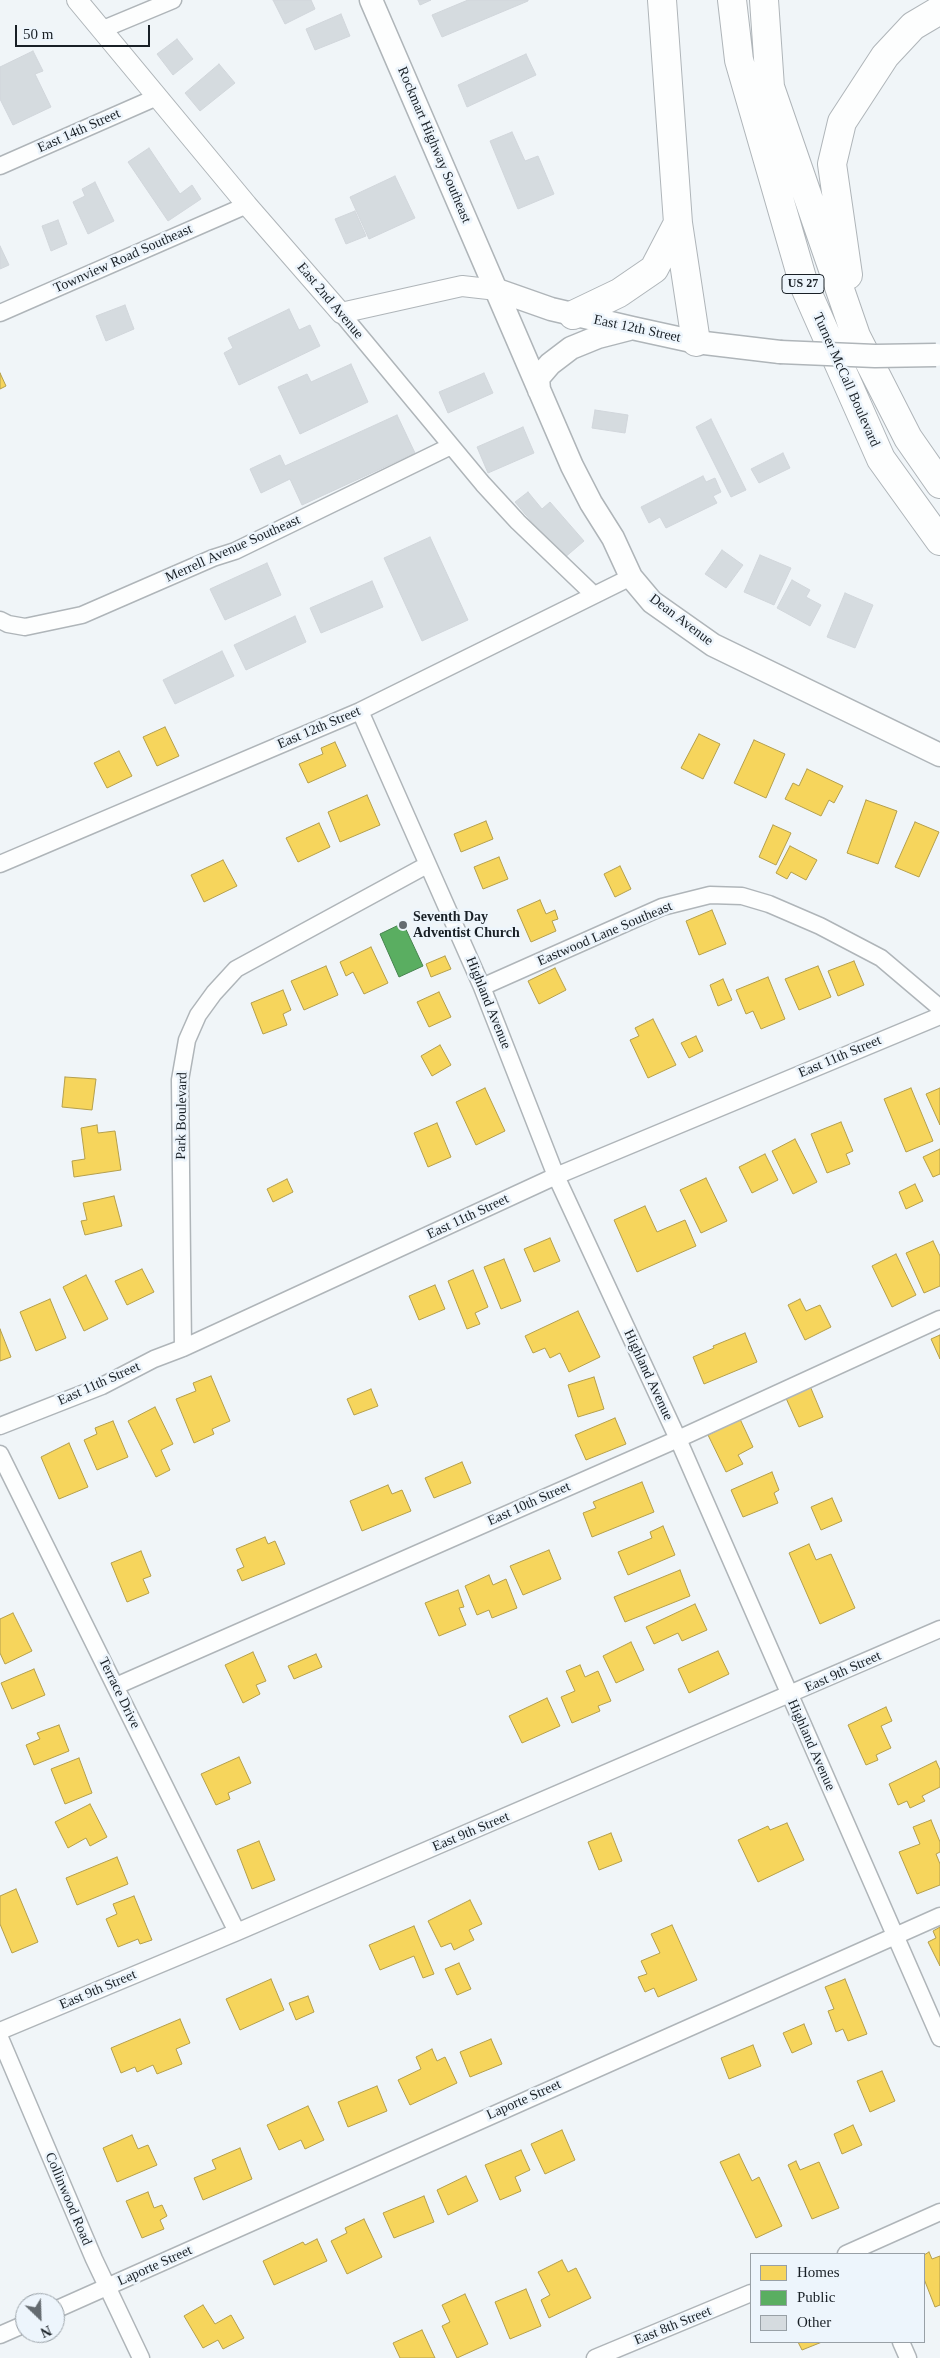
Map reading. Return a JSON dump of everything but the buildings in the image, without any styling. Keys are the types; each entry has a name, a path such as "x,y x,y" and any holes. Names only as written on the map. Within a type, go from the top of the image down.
{"highway":[{"path":"662,0 678,223 696,342"},
{"name":"Turner McCall Boulevard","path":"732,0 739,60 804,285 881,459 940,541"},
{"name":"Turner McCall Boulevard","path":"764,0 770,87 856,336 908,438 940,484"},
{"path":"856,336 832,164 842,122 885,56 913,26 940,10"},
{"path":"573,314 619,293 654,269 678,223"}],"main road":[{"name":"Rockmart Highway Southeast","path":"371,0 497,290"},
{"name":"East 12th Street","path":"497,290 573,314 696,342 780,352 875,356 938,355"},
{"name":"Dean Avenue","path":"497,290 572,466 591,503 613,538 630,577 652,602 713,644 940,755"},
{"path":"539,390 538,378 550,364 571,348 598,337 632,328"}],"street":[{"name":"East 2nd Avenue","path":"77,0 247,204 342,313 450,446 518,522 593,594"},
{"path":"101,30 173,0"},
{"name":"East 14th Street","path":"0,166 157,97"},
{"name":"Townview Road Southeast","path":"0,313 247,204"},
{"name":"East 12th Street","path":"342,313 462,286 497,290"},
{"name":"Merrell Avenue Southeast","path":"4,622 25,627 82,615 213,558 235,551 450,446"},
{"name":"East 12th Street","path":"0,864 360,711 630,577"},
{"name":"Highland Avenue","path":"360,711 482,986 556,1176 678,1439 940,2038"},
{"name":"Park Boulevard","path":"183,1348 180,1080 187,1040 198,1015 214,993 236,969 427,865"},
{"name":"Eastwood Lane Southeast","path":"482,986 662,908 710,895 742,896 769,904 820,926 881,958 940,1008"},
{"name":"East 11th Street","path":"0,1426 102,1386 154,1359 183,1348 556,1176 940,1016"},
{"name":"East 10th Street","path":"116,1686 678,1439 940,1319"},
{"name":"Terrace Drive","path":"0,1454 237,1932"},
{"name":"East 9th Street","path":"0,2031 237,1932 940,1629"},
{"name":"Laporte Street","path":"65,2306 940,1916"},
{"name":"Collinwood Road","path":"0,2038 90,2250 141,2358"},
{"path":"863,2251 940,2212"},
{"name":"East 8th Street","path":"602,2357 750,2293"},
{"path":"0,2335 15,2328"},
{"path":"901,2343 908,2358"}],"place":[{"name":"Seventh Day Adventist Church","path":"403,925"}]}
